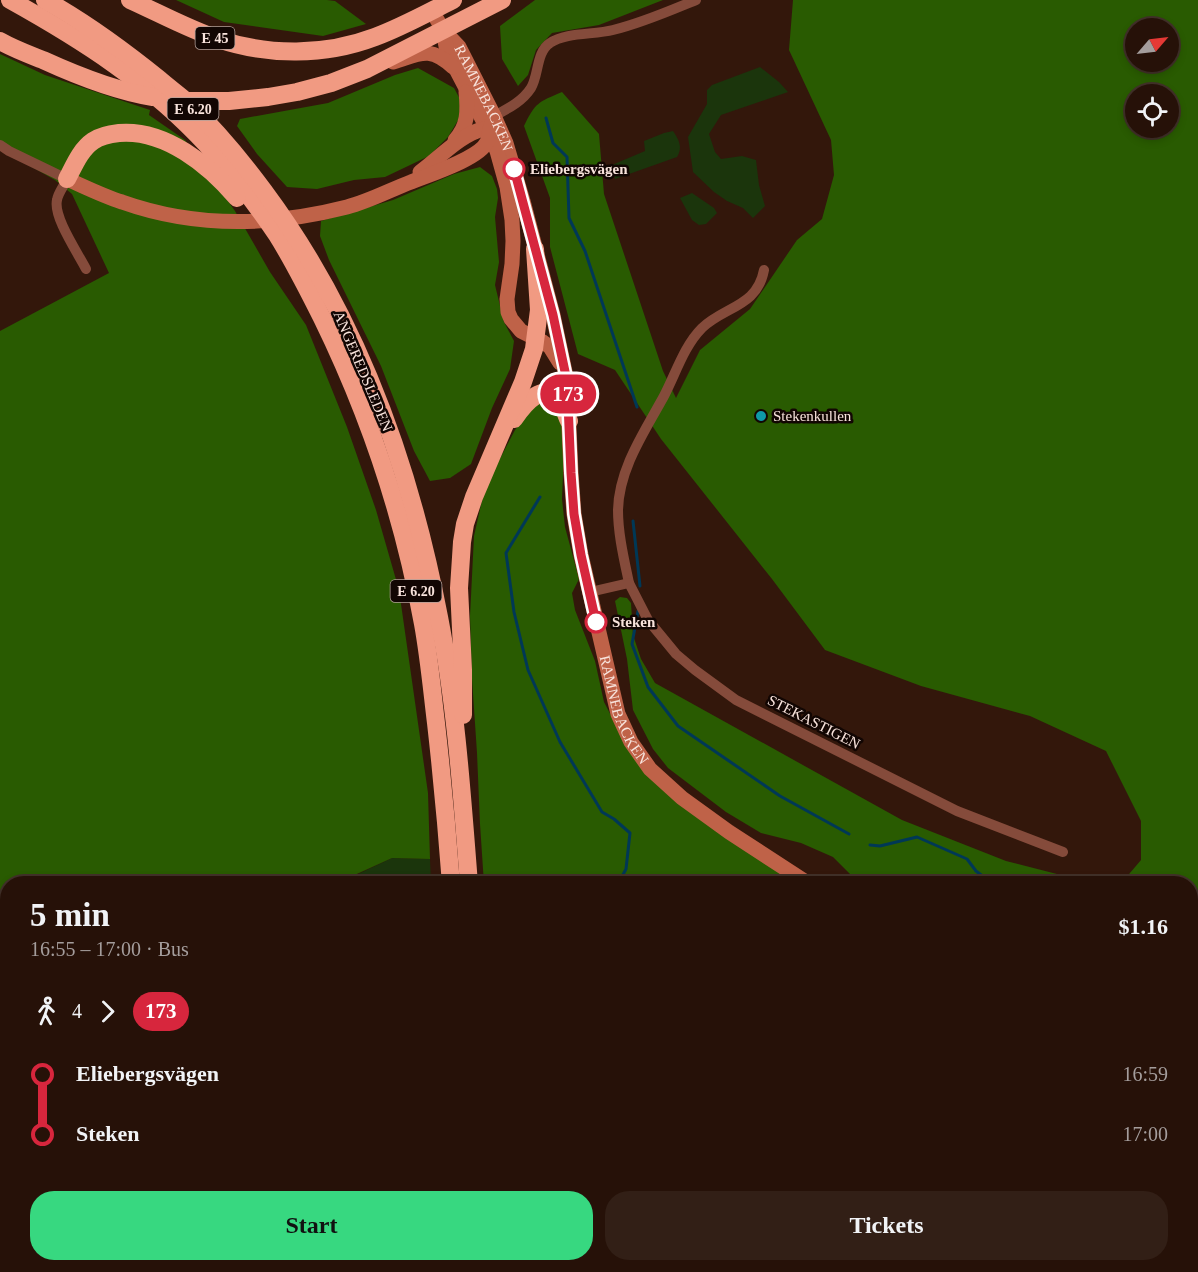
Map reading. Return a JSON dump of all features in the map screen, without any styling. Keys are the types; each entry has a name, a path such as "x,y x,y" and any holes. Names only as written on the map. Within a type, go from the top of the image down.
{"highway":[{"name":"ANGEREDSLEDEN","path":"10,0 123,60"},
{"name":"ANGEREDSLEDEN","path":"45,0 88,26 123,60 151,92 277,209 327,288 358,351 389,430 424,547 443,640 454,714 468,876"},
{"name":"E 45","path":"130,0 218,39 246,47 306,52 344,46 372,38 393,30 429,5 453,0"},
{"path":"0,41 68,71 138,94 180,101 229,101 297,92 331,83 367,69 502,0"},
{"path":"67,179 81,152 93,140 115,133 146,134 173,145 198,162 253,210"},
{"name":"ANGEREDSLEDEN","path":"243,176 253,210 275,239 320,314 340,356 366,420 391,494 423,624 444,792 450,876"},
{"path":"463,803 463,669 459,588 462,542 474,497 526,374 536,338 539,310 535,249"},
{"path":"496,446 525,403 541,393 557,398 569,421"}],"street":[{"path":"0,145 67,179 122,202 156,212 201,220 248,222 348,207 478,153 488,141 494,116 515,104 531,88 544,48 549,43 564,37 614,30 653,18 696,0"},
{"name":"RAMNEBACKEN","path":"429,5 443,30 459,47 506,142 553,315 567,381 574,514 599,637 618,714 631,742 650,769 682,798 797,876"},
{"name":"RAMNEBACKEN","path":"443,30 447,52 489,132 507,187 512,220 512,264 507,299 508,312 521,331 543,342 554,351 567,381"},
{"name":"RAMNEBACKEN","path":"367,69 423,53 432,53 440,56 457,71"},
{"path":"439,158 461,134 465,126 468,111 465,86"},
{"path":"405,184 473,132 484,129 489,132"},
{"path":"67,179 57,199 56,210 86,269"},
{"path":"590,592 629,583 619,531 618,511 621,488 630,462 686,350 696,334 710,321 752,296 762,279 764,270"},
{"name":"STEKASTIGEN","path":"629,583 648,620 676,654 736,700 957,811 1063,852"}],"green space":[{"path":"176,0 335,1 366,24 323,36 224,22"},
{"path":"535,0 663,0 599,25 552,33 536,50 528,75 518,86 502,59 500,26"},
{"path":"793,0 1198,0 1198,876 1127,876 1141,860 1141,821 1106,751 1030,716 921,686 825,650 661,439 615,370 578,354 550,247 550,198 524,126 531,112 542,101 562,92 599,134 604,194 663,371 676,398 700,350 750,309 797,240 822,219 834,175 831,140 789,50"},
{"path":"0,54 45,75 150,110 149,115 185,140 235,211 270,272 306,325 347,427 376,510 399,590 428,793 430,859 392,858 352,876 0,876 0,331 109,273 72,194 55,180 0,149"},
{"path":"760,67 788,92 721,115 709,134 715,152 721,159 742,156 756,160 759,185 765,206 753,218 743,208 714,192 693,172 688,137 707,104 707,90 712,85"},
{"path":"418,68 454,88 461,101 460,117 448,137 429,156 385,177 354,180 317,189 287,187 257,154 237,126 240,119 328,103 395,75"},
{"path":"673,131 680,144 677,157 615,179 612,165 645,151 644,141"},
{"path":"480,167 492,176 497,189 495,217 499,262 495,285 504,322 514,341 510,369 492,408 471,464 450,478 430,481 414,451 381,366 329,260 320,236 321,221 393,200 454,174"},
{"path":"692,193 714,208 717,213 706,224 699,225 692,220 680,198"},
{"path":"546,401 556,406 565,427 562,499 565,527 579,579 572,593 575,610 595,661 604,702 631,754 785,876 483,876 470,616 474,536 485,487 515,430 531,407"},
{"path":"620,597 627,598 631,603 633,635 641,659 655,683 902,820 1006,861 1065,876 852,876 833,857 801,843 761,833 726,812 668,768 653,749 633,710 627,659 615,601"},
{"path":"392,858 430,859 431,876 354,876"}],"waterway":[{"path":"546,118 553,143 567,157 569,218 585,251 637,407"},
{"path":"540,497 506,553 514,612 528,670 560,742 602,812 630,833 626,869 622,876"},
{"path":"633,521 640,586"},
{"path":"638,611 632,644 648,687 678,726 780,796 849,834"},
{"path":"870,845 880,846 917,837 967,859 983,876"}],"bus line":[{"name":"173","path":"514,169 562,353 567,381 574,514 596,622"}],"place":[{"name":"Eliebergsvägen","path":"514,169"},
{"name":"Stekenkullen","path":"761,416"},
{"name":"Steken","path":"596,622"}]}
